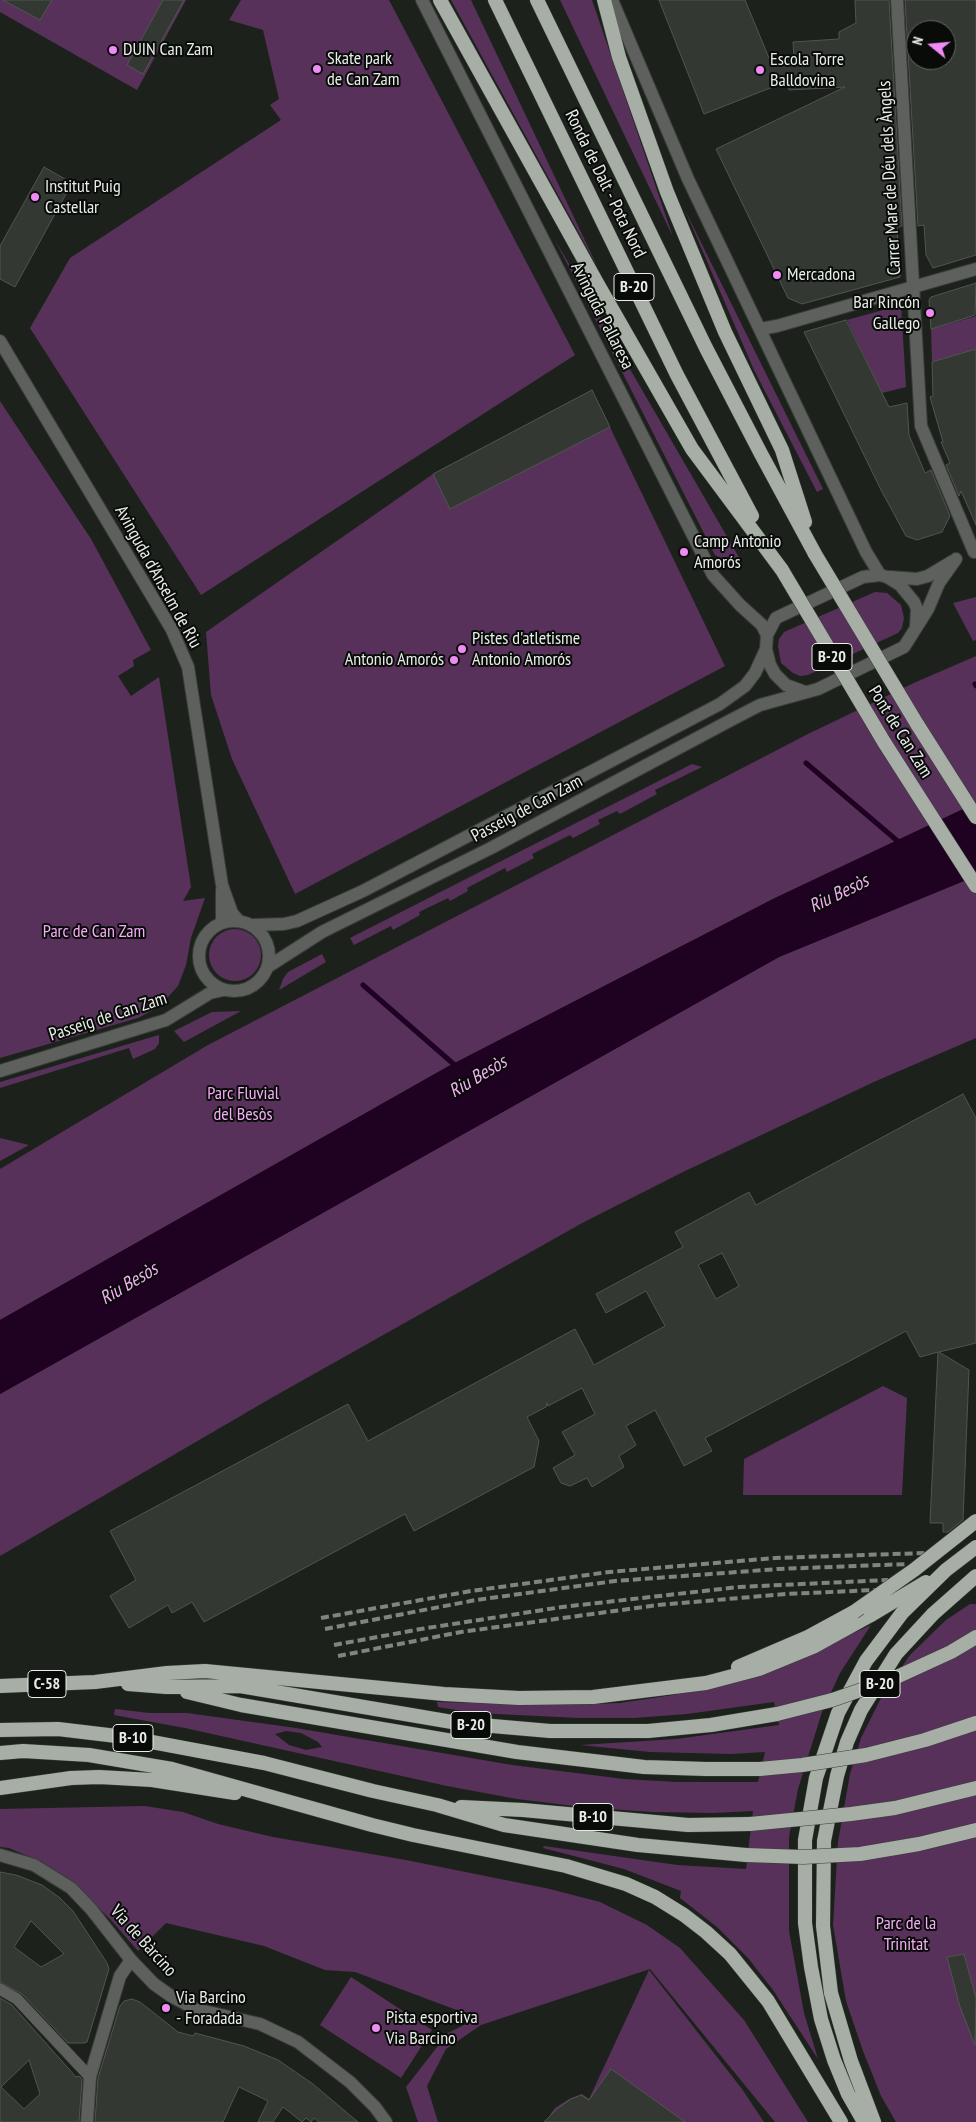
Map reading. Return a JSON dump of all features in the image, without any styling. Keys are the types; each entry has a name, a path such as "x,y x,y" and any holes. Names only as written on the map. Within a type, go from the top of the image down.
{"highway":[{"path":"440,0 597,283 692,449 782,570"},
{"name":"Ronda de Dalt - Pota Nord","path":"495,0 677,375 719,457 782,570"},
{"name":"Ronda de Dalt - Pota Nord","path":"537,0 706,348 816,554"},
{"path":"604,0 619,57 667,192 726,332 782,450 816,554"},
{"name":"Pont de Can Zam","path":"816,554 879,663 976,817"},
{"name":"Pont de Can Zam","path":"782,570 840,670 976,886"},
{"path":"966,872 976,891"},
{"path":"706,1683 721,1674 816,1633 854,1612 914,1570 976,1521"},
{"name":"B-20","path":"864,2122 848,2094 834,2060 821,2019 810,1967 806,1923 805,1840 816,1778 838,1713 866,1661 902,1613 946,1570 976,1547"},
{"path":"95,1682 167,1673 205,1671 444,1694 551,1698 593,1697 706,1683 759,1669 815,1646 872,1615 946,1570"},
{"path":"874,2122 851,2061 831,1993 823,1926 824,1841 837,1776 847,1742 861,1710 896,1654 933,1614 976,1576"},
{"name":"B-20","path":"166,1686 240,1686 458,1723 550,1731 648,1731 710,1725 777,1714 832,1700 890,1680 951,1652 976,1638"},
{"name":"C-58","path":"0,1686 95,1682 166,1686"},
{"path":"166,1686 241,1705 526,1753 644,1767 760,1769 810,1764 866,1755 925,1740 976,1723"},
{"name":"B-10","path":"0,1730 58,1729 157,1742 264,1763 437,1805 523,1810 680,1824 750,1824 842,1815 894,1808 976,1788"},
{"path":"0,1752 52,1752 129,1761 215,1780 413,1835 566,1866 626,1884 655,1897 684,1915 706,1932 750,1978 785,2028 841,2122"},
{"path":"0,1788 71,1778 123,1777 172,1783 305,1805"},
{"path":"437,1805 504,1825 638,1845 746,1856 803,1857 860,1854 919,1844 976,1830"}],"street":[{"name":"Avinguda Pallaresa","path":"422,0 713,575 740,605 762,624 767,635"},
{"path":"612,0 688,179 866,552 884,576 900,585 914,602 917,610 915,631"},
{"name":"Carrer Mare de Déu dels Àngels","path":"897,0 921,426 975,552"},
{"path":"760,328 776,326 976,269"},
{"name":"Avinguda d'Anselm de Riu","path":"0,341 172,630 188,667 222,885 222,923"},
{"path":"805,692 786,685 780,680 770,665 766,649 767,635 776,618 863,577 884,576 917,579 928,576 956,559 975,552"},
{"name":"Passeig de Can Zam","path":"269,966 322,932 491,848 760,705 818,689 904,648 915,631 939,583 956,559"},
{"name":"Passeig de Can Zam","path":"254,926 297,921 363,891 720,704 745,686 755,673 766,649"},
{"name":"Avinguda d'Anselm de Riu","path":"222,885 232,913 238,920"},
{"path":"238,920 254,926 267,941 270,959 269,966 263,978 251,988 237,992 223,990 212,983 204,974 199,956 204,937 222,923 238,920"},
{"name":"Passeig de Can Zam","path":"0,1070 166,1020 210,994 223,990"},
{"name":"Via de Bàrcino","path":"0,1855 34,1865 71,1888 91,1909 131,1960 154,1984 182,2003 202,2011 243,2018 298,2042 350,2082 375,2107 386,2122"},
{"path":"88,2122 90,2077 120,1976 131,1960"},
{"path":"0,1989 17,1999 90,2077"}],"green space":[{"name":"DUIN Can Zam","path":"0,0 186,0 137,90 0,12"},
{"path":"241,0 389,0 575,355 201,595 30,328 70,258 281,120 270,105 279,99 263,30 229,20"},
{"path":"451,0 471,0 598,268"},
{"path":"560,0 592,0 673,237"},
{"path":"684,208 823,489 817,492 754,370"},
{"path":"554,238 740,559 726,561 715,555"},
{"path":"901,305 906,387 882,393 847,320"},
{"path":"976,316 976,349 932,362 931,329"},
{"name":"Pistes d'atletisme Antonio Amorós","path":"592,390 725,666 295,894 232,759 211,695 206,632 433,474"},
{"name":"Parc de Can Zam","path":"0,401 91,539 151,650 133,660 134,666 118,676 131,696 159,677 191,887 183,901 205,898 191,938 186,965 178,986 159,1007 138,1018 0,1058"},
{"path":"875,592 887,593 901,605 904,618 902,628 898,633 808,675 800,676 793,673 781,663 778,646 779,639 784,632"},
{"path":"976,597 976,640 973,641 953,603"},
{"name":"Parc Fluvial del Besòs","path":"976,656 976,803 775,898 447,1067 0,1320 0,1169 208,1045 808,734 916,682"},
{"path":"692,764 702,767 655,790 657,794 620,814 617,811 598,820 600,824 573,838 570,835 532,854 534,858 507,872 505,868 467,888 468,891 450,901 448,898 419,912 420,915 393,930 391,926 354,945 350,938"},
{"path":"976,876 976,1038 876,1081 685,1171 584,1222 273,1397 0,1556 0,1394 779,957"},
{"path":"235,929 249,933 257,941 261,955 257,969 249,977 235,981 221,977 213,969 209,955 213,941 221,933"},
{"path":"322,954 326,962 279,990 288,972"},
{"path":"241,1011 184,1042 174,1031 212,1012"},
{"path":"159,1035 159,1043 155,1049 133,1059 129,1048 0,1088 0,1082"},
{"path":"0,1138 29,1145 0,1161"},
{"path":"883,1386 907,1398 902,1495 743,1495 744,1459"},
{"name":"Parc de la Trinitat","path":"970,1604 976,1604 976,2122 896,2122 881,2096 846,2001 833,1925 838,1842 850,1774 861,1738 881,1698 910,1655 946,1620"},
{"path":"871,1625 840,1673 822,1712 798,1789 789,1837 789,1931 804,2013 818,2059 773,1990 748,1958 717,1927 680,1898 681,1891 624,1869 543,1848 544,1846 677,1865 746,1869 753,1811 714,1813 652,1812 582,1807 517,1799 447,1786 185,1728 114,1715 115,1709 149,1713 187,1713 296,1728 512,1765 624,1779 677,1782 758,1782 765,1752 731,1754 650,1752 580,1745 676,1739 779,1725 774,1702 687,1714 634,1718 579,1718 476,1713 438,1707 437,1702 565,1705 620,1703 721,1685 777,1667","holes":["286,1731 301,1733 318,1742 322,1747 306,1750 289,1745 275,1734"]},
{"path":"145,1806 183,1812 218,1824 273,1837 406,1860 550,1889 600,1902 647,1925 680,1948 744,2020 808,2122 775,2122 650,1969 481,2025 446,2049 427,2086 438,2122 418,2122 406,2087 448,2033 478,2018 355,1972 325,1970 264,1946 166,1923 138,1951 111,1920 73,1883 39,1861 9,1848 0,1847 0,1809"},
{"path":"649,1970 742,2089 764,2122 545,2122 555,2108 569,2099 582,2094 589,2099"},
{"name":"Pista esportiva Via Barcino","path":"351,1977 432,2030 401,2078 320,2025"}],"water":[{"name":"Riu Besòs","path":"976,803 976,876 779,957 0,1394 0,1320 447,1067 775,898"}],"building":[{"path":"3,0 52,0 40,20"},
{"path":"163,0 184,0 143,74 127,65"},
{"path":"659,0 745,0 769,58 794,56 793,42 839,39 839,32 856,23 855,0 889,0 902,226 897,227 900,277 802,304 788,298 716,149 845,87 789,90 788,81 704,114"},
{"path":"905,0 976,0 976,255 933,268 926,255 924,225 918,226 909,70 956,70 956,20 906,20"},
{"path":"44,167 72,183 15,287 0,279 0,246"},
{"path":"976,283 975,315 931,329 929,300 931,297"},
{"path":"846,320 889,407 907,403 909,435 925,473 931,470 950,516 942,532 917,540 906,536 881,490 804,332"},
{"path":"976,349 976,525 961,491 959,496 946,465 950,463 941,442 943,442 930,397 933,396 932,362"},
{"path":"592,390 610,427 450,509 433,474"},
{"path":"963,1094 976,1118 976,1343 939,1352 969,1370 963,1520 948,1532 943,1532 943,1523 930,1523 938,1352 920,1357 906,1331 705,1438 712,1451 684,1466 655,1410 626,1426 636,1445 619,1456 624,1467 592,1487 587,1478 570,1486 561,1483 553,1468 575,1455 562,1432 595,1414 582,1388 548,1406 547,1403 546,1407 527,1417 539,1441 534,1467 414,1531 405,1514 204,1622 192,1602 172,1613 168,1605 129,1628 110,1596 136,1580 110,1531 348,1404 368,1441 575,1329 594,1365 665,1326 646,1291 606,1313 596,1294 683,1247 675,1232 749,1192 756,1205","holes":["722,1253 739,1286 716,1299 698,1265"]},
{"path":"0,1872 16,1875 42,1885 60,1898 73,1911 109,1969 87,2042 84,2043 68,2043 22,1994 0,1982","holes":["31,1921 64,1954 41,1967 14,1947"]},
{"path":"964,1954 976,1998 975,2045 960,2007 947,1957"},
{"path":"0,1998 12,2005 76,2077 79,2076 82,2079 79,2122 0,2122","holes":["29,2060 40,2094 24,2109 1,2087"]},
{"path":"132,1999 140,2002 178,2032 193,2036 195,2033 244,2046 278,2060 313,2084 358,2122 319,2122 314,2118 311,2122 306,2118 302,2122 283,2107 273,2122 258,2122 268,2101 239,2087 223,2122 95,2122 98,2078 120,2006 124,2001"},
{"path":"611,2069 685,2122 544,2122 571,2099 581,2095 589,2100"}],"waterway":[{"path":"806,763 901,844"},
{"name":"Riu Besòs","path":"363,985 457,1067"}],"railway":[{"path":"321,1618 471,1591 609,1572 775,1558 924,1553"},
{"path":"325,1629 476,1600 615,1581 778,1569 908,1564"},
{"path":"334,1645 562,1607 739,1587 888,1580"},
{"path":"338,1656 461,1632 658,1605 786,1594 875,1590"}],"place":[{"name":"DUIN Can Zam","path":"113,50"},
{"name":"Skate park de Can Zam","path":"317,69"},
{"name":"Escola Torre Balldovina","path":"760,70"},
{"name":"Institut Puig Castellar","path":"35,197"},
{"name":"Mercadona","path":"777,275"},
{"name":"Bar Rincón Gallego","path":"930,313"},
{"name":"Camp Antonio Amorós","path":"684,552"},
{"name":"Pistes d'atletisme Antonio Amorós","path":"462,649"},
{"name":"Antonio Amorós","path":"454,660"},
{"name":"Via Barcino - Foradada","path":"166,2008"},
{"name":"Pista esportiva Via Barcino","path":"376,2028"}]}
